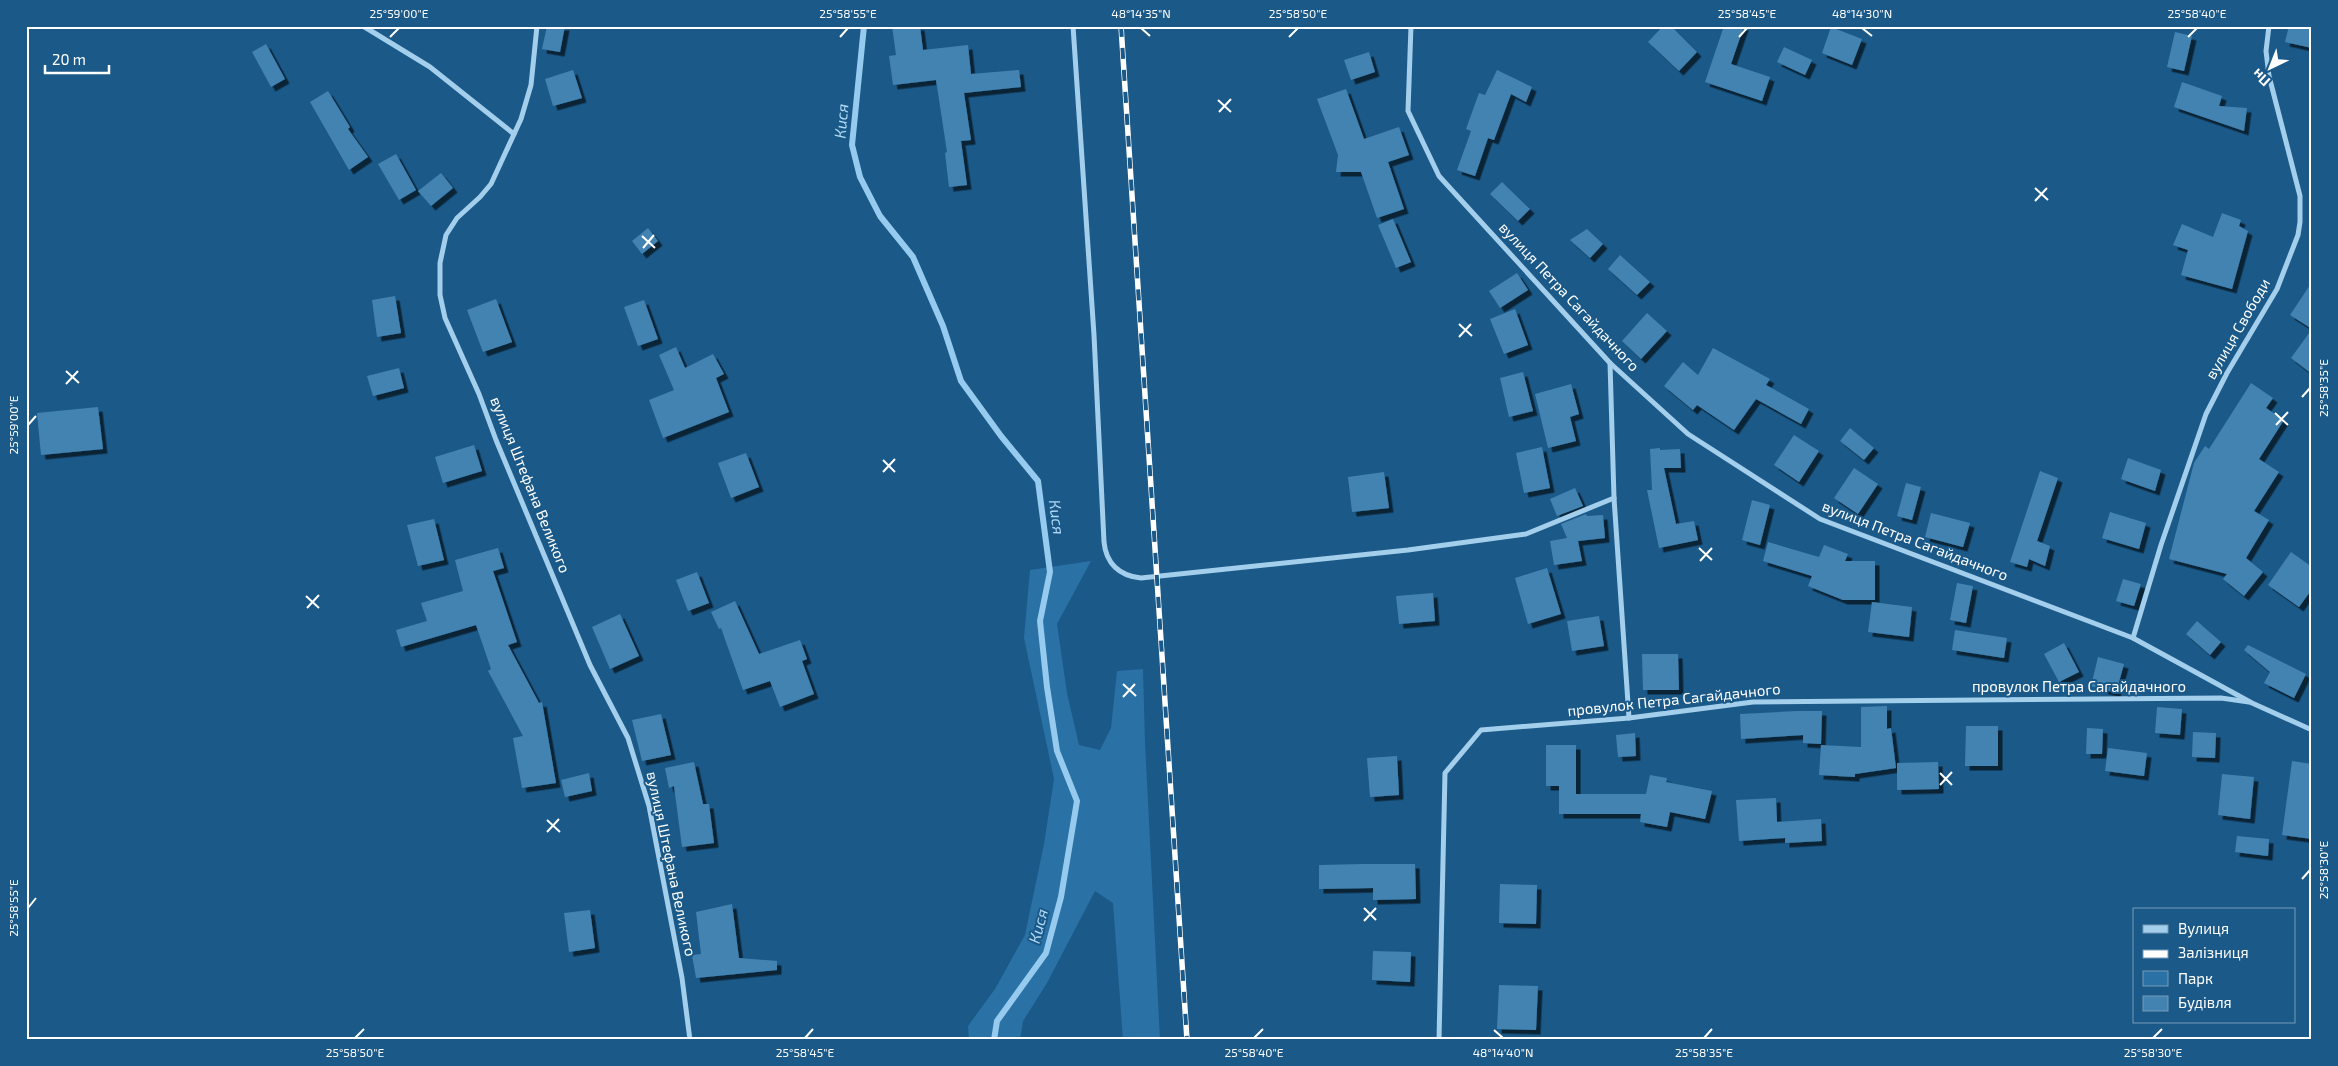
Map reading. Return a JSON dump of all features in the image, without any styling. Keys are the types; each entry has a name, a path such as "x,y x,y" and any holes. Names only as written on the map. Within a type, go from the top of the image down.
{"street":[{"path":"363,26 430,68 514,134"},
{"name":"вулиця Штефана Великого","path":"537,26 531,85 521,119 491,184 457,218 446,235 442,249 439,277 442,307 590,665 628,738 649,806 682,978 690,1040"},
{"path":"1073,26 1094,334 1104,542 1106,556 1113,566 1129,576 1141,578 1438,547 1526,534 1614,498"},
{"name":"вулиця Петра Сагайдачного","path":"1411,26 1408,111 1439,176 1610,363 1688,434 1820,519 2133,638 2252,703 2312,730"},
{"name":"вулиця Свободи","path":"2133,638 2161,545 2206,414 2227,373 2277,289 2298,236 2300,196 2268,70 2266,51 2269,26"},
{"path":"1610,363 1614,498 1629,718"},
{"name":"провулок Петра Сагайдачного","path":"1439,1040 1445,773 1481,730 1629,718 1753,702 2221,698 2252,703"}],"green space":[{"path":"1091,561 1057,624 1067,693 1079,745 1100,750 1111,728 1117,671 1143,669 1160,1040 1123,1040 1113,903 1095,891 1047,983 1023,1021 1020,1040 969,1040 968,1026 995,989 1025,935 1044,844 1054,779 1024,638 1030,570"}],"building":[{"path":"547,26 565,26 560,52 542,49"},
{"path":"892,26 920,26 923,50 968,45 971,74 1019,70 1021,87 964,93 971,140 961,141 967,185 949,187 945,153 947,152 936,80 893,85 889,56 896,55"},
{"path":"1663,26 1671,26 1697,52 1679,71 1648,42"},
{"path":"1724,26 1744,26 1731,64 1770,77 1762,101 1705,82"},
{"path":"2289,26 2312,26 2312,48 2285,42"},
{"path":"1831,27 1862,39 1852,65 1822,53"},
{"path":"2175,32 2192,36 2184,71 2167,67"},
{"path":"266,44 285,79 271,87 252,52"},
{"path":"1784,47 1812,60 1805,75 1777,62"},
{"path":"1369,52 1375,72 1351,80 1344,60"},
{"path":"573,70 582,98 553,106 545,79"},
{"path":"1497,70 1532,87 1526,102 1511,94 1494,140 1488,138 1475,176 1457,170 1471,131 1466,129 1479,93 1485,95"},
{"path":"2182,82 2222,96 2219,106 2247,108 2244,131 2174,107"},
{"path":"1346,89 1364,139 1399,127 1409,155 1388,162 1404,209 1377,218 1361,172 1336,172 1338,155 1317,99"},
{"path":"328,91 350,127 348,129 368,157 349,170 310,102"},
{"path":"396,154 416,190 399,200 378,164"},
{"path":"441,173 453,188 431,206 418,191"},
{"path":"1502,182 1530,209 1518,221 1490,194"},
{"path":"2222,213 2241,220 2239,226 2248,231 2232,289 2181,275 2188,250 2173,245 2182,224 2213,237"},
{"path":"1393,219 1411,262 1396,268 1378,225"},
{"path":"648,228 658,241 642,254 632,241"},
{"path":"1587,229 1603,244 1590,258 1570,240"},
{"path":"1620,255 1650,282 1637,295 1608,269"},
{"path":"1517,273 1528,290 1500,308 1489,291"},
{"path":"2312,282 2312,329 2290,315"},
{"path":"395,296 401,333 377,337 372,300"},
{"path":"496,299 512,342 483,352 467,310"},
{"path":"644,300 658,339 638,346 624,307"},
{"path":"1515,309 1528,345 1504,354 1490,319"},
{"path":"1647,313 1667,331 1641,359 1622,341"},
{"path":"2312,329 2312,374 2291,358"},
{"path":"676,347 685,368 713,354 724,374 716,378 729,412 663,438 649,400 674,390 659,355"},
{"path":"1713,348 1770,379 1766,385 1809,409 1801,424 1756,399 1734,430 1697,405 1693,410 1664,386 1683,362 1698,375"},
{"path":"399,368 404,388 373,396 367,376"},
{"path":"1523,372 1533,411 1509,417 1500,378"},
{"path":"2251,383 2273,398 2266,408 2284,420 2259,459 2279,472 2254,511 2269,520 2246,558 2263,572 2244,596 2223,579 2227,574 2169,559 2194,463 2205,446 2209,449"},
{"path":"1571,384 1579,414 1570,417 1576,441 1548,448 1535,394"},
{"path":"98,407 103,449 41,455 37,413"},
{"path":"1850,428 1874,448 1864,460 1840,441"},
{"path":"1794,435 1819,451 1799,482 1774,465"},
{"path":"474,445 482,471 443,483 435,457"},
{"path":"1542,447 1550,488 1524,493 1516,453"},
{"path":"1660,448 1660,450 1680,449 1681,468 1664,468 1676,524 1694,521 1698,540 1659,548 1647,490 1652,490 1650,449"},
{"path":"746,453 759,487 731,498 718,463"},
{"path":"2128,458 2161,470 2155,491 2121,479"},
{"path":"1854,468 1878,484 1858,514 1834,498"},
{"path":"2040,471 2058,478 2037,541 2050,546 2045,566 2029,559 2027,567 2010,562"},
{"path":"1384,472 1389,508 1352,512 1348,477"},
{"path":"1906,483 1921,487 1912,520 1897,516"},
{"path":"1575,488 1583,506 1557,516 1550,499"},
{"path":"1752,500 1770,505 1760,545 1742,540"},
{"path":"2110,512 2146,523 2139,549 2102,538"},
{"path":"1931,513 1970,523 1963,547 1925,537"},
{"path":"1586,514 1587,516 1603,515 1605,538 1578,541 1582,561 1554,565 1550,541 1567,538 1561,524"},
{"path":"434,519 444,560 418,566 407,525"},
{"path":"1768,542 1819,557 1824,545 1848,554 1845,561 1875,561 1875,600 1843,600 1808,586 1812,576 1763,561"},
{"path":"498,548 504,568 493,571 517,642 508,645 539,703 542,702 556,783 522,788 513,738 523,736 488,671 491,669 476,625 401,647 396,630 427,621 421,603 463,591 455,560"},
{"path":"2291,552 2312,567 2312,589 2299,607 2268,585"},
{"path":"1547,568 1561,614 1528,624 1515,578"},
{"path":"697,572 709,603 688,611 676,580"},
{"path":"2123,579 2141,584 2134,606 2116,601"},
{"path":"1957,583 1973,586 1966,623 1950,620"},
{"path":"1433,593 1435,621 1399,624 1396,596"},
{"path":"735,601 759,654 800,640 807,659 802,661 814,694 780,707 770,681 743,690 721,628 719,629 711,612"},
{"path":"1872,602 1912,607 1909,637 1868,632"},
{"path":"620,614 639,656 610,669 592,627"},
{"path":"1599,616 1604,646 1572,651 1567,621"},
{"path":"2197,621 2221,642 2210,655 2186,634"},
{"path":"1955,630 2007,638 2004,658 1952,650"},
{"path":"2064,643 2079,672 2059,682 2044,654"},
{"path":"2248,645 2306,674 2294,698 2264,683 2270,672 2244,650"},
{"path":"1642,654 1678,654 1679,690 1643,690"},
{"path":"2098,657 2124,664 2116,693 2091,686"},
{"path":"1887,706 1887,729 1891,728 1896,768 1855,774 1855,777 1819,775 1821,745 1861,747 1861,707"},
{"path":"2157,707 2182,709 2180,735 2155,733"},
{"path":"1822,711 1821,744 1803,743 1803,735 1741,739 1740,714"},
{"path":"661,714 671,755 642,761 632,720"},
{"path":"1966,726 1998,726 1998,766 1965,766"},
{"path":"2087,728 2103,729 2102,754 2086,754"},
{"path":"2193,732 2216,733 2215,758 2192,757"},
{"path":"1635,733 1636,756 1618,757 1616,735"},
{"path":"1546,745 1576,745 1576,794 1646,794 1650,775 1667,778 1666,782 1712,791 1705,819 1670,812 1667,827 1640,822 1641,814 1559,814 1559,786 1546,786"},
{"path":"2108,748 2147,753 2144,776 2105,771"},
{"path":"1397,756 1399,795 1370,797 1367,758"},
{"path":"2292,761 2312,764 2312,839 2282,835"},
{"path":"694,762 703,804 709,804 714,843 682,847 674,786 669,788 665,768"},
{"path":"1938,762 1939,789 1897,790 1897,763"},
{"path":"589,773 592,791 565,797 561,780"},
{"path":"2222,774 2254,777 2250,819 2218,815"},
{"path":"1776,798 1777,822 1821,819 1822,841 1785,843 1785,838 1739,841 1736,800"},
{"path":"2237,836 2269,839 2268,856 2235,852"},
{"path":"1415,864 1416,899 1373,900 1373,888 1319,889 1319,865"},
{"path":"1500,884 1537,885 1536,924 1499,923"},
{"path":"732,904 739,958 777,961 777,970 696,978 692,955 701,954 696,912"},
{"path":"590,910 595,948 569,952 564,913"},
{"path":"1373,951 1411,952 1410,982 1372,980"},
{"path":"1499,985 1538,986 1536,1030 1497,1029"}],"waterway":[{"name":"Кися","path":"864,26 852,145 860,177 880,216 913,257 943,326 961,381 1001,436 1038,481 1050,572 1040,621 1047,687 1057,751 1077,801 1061,897 1046,953 997,1021 994,1040"}],"railway":[{"path":"1121,26 1187,1040"}]}
